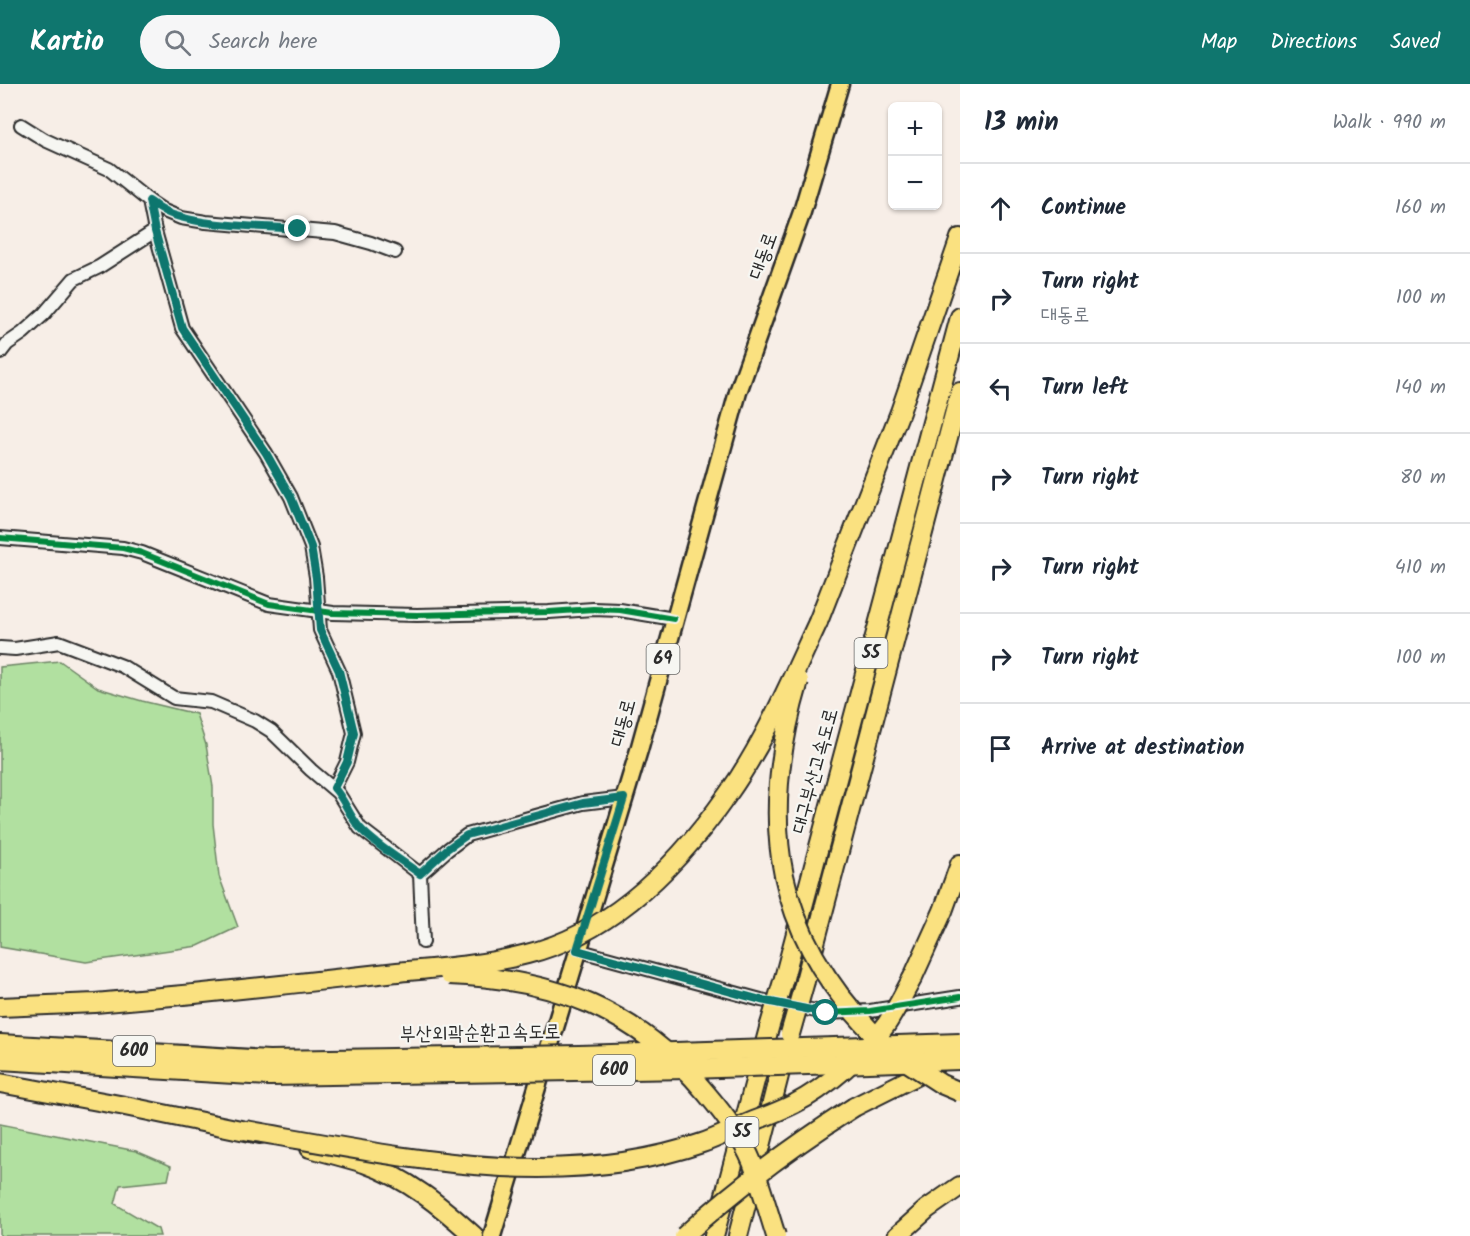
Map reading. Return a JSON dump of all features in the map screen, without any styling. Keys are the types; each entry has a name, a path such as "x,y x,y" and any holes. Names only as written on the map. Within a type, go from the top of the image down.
{"highway":[{"path":"960,238 900,412 818,622 794,700 779,769 777,838 790,900 802,935 844,1001 891,1051 919,1071 960,1092"},
{"name":"대구부산고속도로","path":"714,1236 960,317"},
{"name":"55","path":"738,1236 960,392"},
{"path":"0,1007 95,1003 466,965 527,954 572,938 610,917 670,866 729,793 756,748 818,622"},
{"path":"0,1083 245,1130 389,1154 484,1166 538,1168 580,1166 662,1154 702,1143 795,1103 842,1072 886,1025 913,977 943,911 960,864"},
{"path":"254,988 426,975 468,976 504,979 594,1004 654,1040 692,1075 719,1109 751,1160 776,1236"},
{"name":"부산외곽순환고속도로","path":"0,1044 269,1068 960,1043"},
{"path":"684,1236 710,1212 795,1145 854,1107 960,1054"},
{"name":"부산외곽순환고속도로","path":"0,1060 269,1068 690,1069 960,1060"},
{"path":"245,1130 366,1164 399,1179 438,1203 474,1236"},
{"path":"897,1236 927,1209 960,1186"}],"main road":[{"name":"대동로","path":"492,1236 624,798 738,392 802,212 840,84"}],"street":[{"path":"21,125 45,140 109,169 149,201 181,218 335,233 395,252"},
{"path":"149,201 182,328 266,453 291,497 311,547 316,578 317,611 324,642 339,671 354,733 347,762 334,788"},
{"path":"0,353 6,344 23,333 44,314 74,279 99,267 155,231"},
{"path":"0,538 123,548 142,553 269,603 317,611 342,614 417,615 593,609 620,610 674,620"},
{"path":"0,648 15,649 59,642 122,666 174,698 211,702 255,721 271,731 311,770 334,788 360,828 420,874"},
{"path":"423,942 420,874 447,849 467,835 583,803 624,798"},
{"path":"577,950 761,1000 826,1013 870,1011 960,997"}],"green space":[{"path":"60,661 98,688 196,714 206,745 213,787 213,824 219,876 238,927 198,946 86,962 0,947 0,667"},
{"path":"0,1124 136,1151 171,1166 168,1180 120,1185 115,1204 158,1229 160,1236 0,1236"}],"cycle path":[{"path":"155,231 182,328 266,453 291,497 311,547 320,630 339,671 354,733 347,762 334,788"},
{"path":"0,538 123,548 142,553 269,604 333,613 417,615 593,609 620,610 674,619"},
{"path":"577,950 761,1000 826,1013 870,1011 960,997"}],"route":[{"path":"298,229 181,218 149,201 182,328 275,467 291,497 311,547 320,630 339,671 354,733 347,762 334,788 347,811 370,837 420,874 447,849 467,835 583,803 624,798 577,950 761,1000 826,1013"}]}
